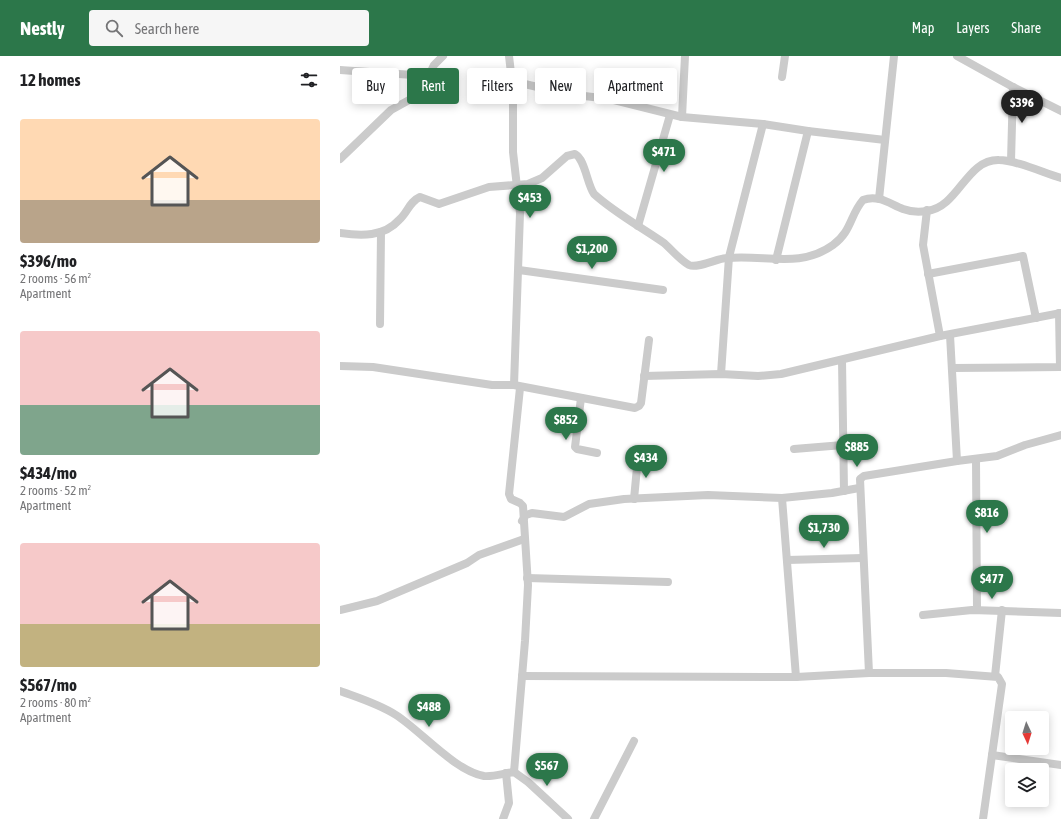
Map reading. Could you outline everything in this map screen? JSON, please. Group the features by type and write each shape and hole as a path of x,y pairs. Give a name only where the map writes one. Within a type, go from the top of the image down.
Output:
{"street":[{"path":"434,68 443,56"},
{"path":"509,56 510,68"},
{"path":"682,117 685,56"},
{"path":"782,77 785,56"},
{"path":"879,199 894,56"},
{"path":"956,56 1061,111"},
{"path":"340,70 407,75"},
{"path":"527,85 567,94 610,99 682,117 763,124 885,140"},
{"path":"1011,161 1013,87"},
{"path":"340,159 392,110 407,101"},
{"path":"503,819 509,802 510,773 522,676 527,578 522,505 511,499 509,494 517,387 520,220 513,152 512,104"},
{"path":"638,226 670,115"},
{"path":"721,374 729,257 763,124"},
{"path":"776,260 808,131"},
{"path":"340,233 368,235 381,232 399,221 411,202 420,198 440,204 489,187 517,186 535,182 567,156 576,155 580,158 594,194 690,265 698,265 729,257 776,260 803,258 830,247 848,230 863,200 879,199 892,202 908,211 927,210 945,202 984,162 998,160 1011,161 1061,178"},
{"path":"927,210 923,240 940,336"},
{"path":"380,324 381,232"},
{"path":"928,274 1023,256 1036,318"},
{"path":"518,270 663,290"},
{"path":"644,376 721,374 771,375 842,360 940,336 1060,313 1060,367 952,368"},
{"path":"950,335 957,461"},
{"path":"340,366 373,367 492,385 517,387 636,408 641,403 649,340"},
{"path":"842,360 844,491"},
{"path":"581,398 575,447 577,449 597,453"},
{"path":"869,672 859,480 862,477 1002,455 1025,445 1061,435"},
{"path":"794,449 843,445"},
{"path":"634,499 638,457"},
{"path":"976,459 977,610"},
{"path":"522,521 526,515 532,513 564,517 589,504 634,499 708,495 782,498 859,488"},
{"path":"782,498 796,677"},
{"path":"340,610 377,601 467,563 479,555 524,539"},
{"path":"787,560 863,558"},
{"path":"527,578 668,582"},
{"path":"923,615 977,610 1061,613"},
{"path":"995,676 1002,610"},
{"path":"522,676 796,677 869,672 946,673 995,676 1000,678 1002,684 983,819"},
{"path":"340,691 370,702 396,716 437,749 470,771 485,776 510,773 528,782 568,819"},
{"path":"594,819 634,740"},
{"path":"992,755 1061,765"}]}
